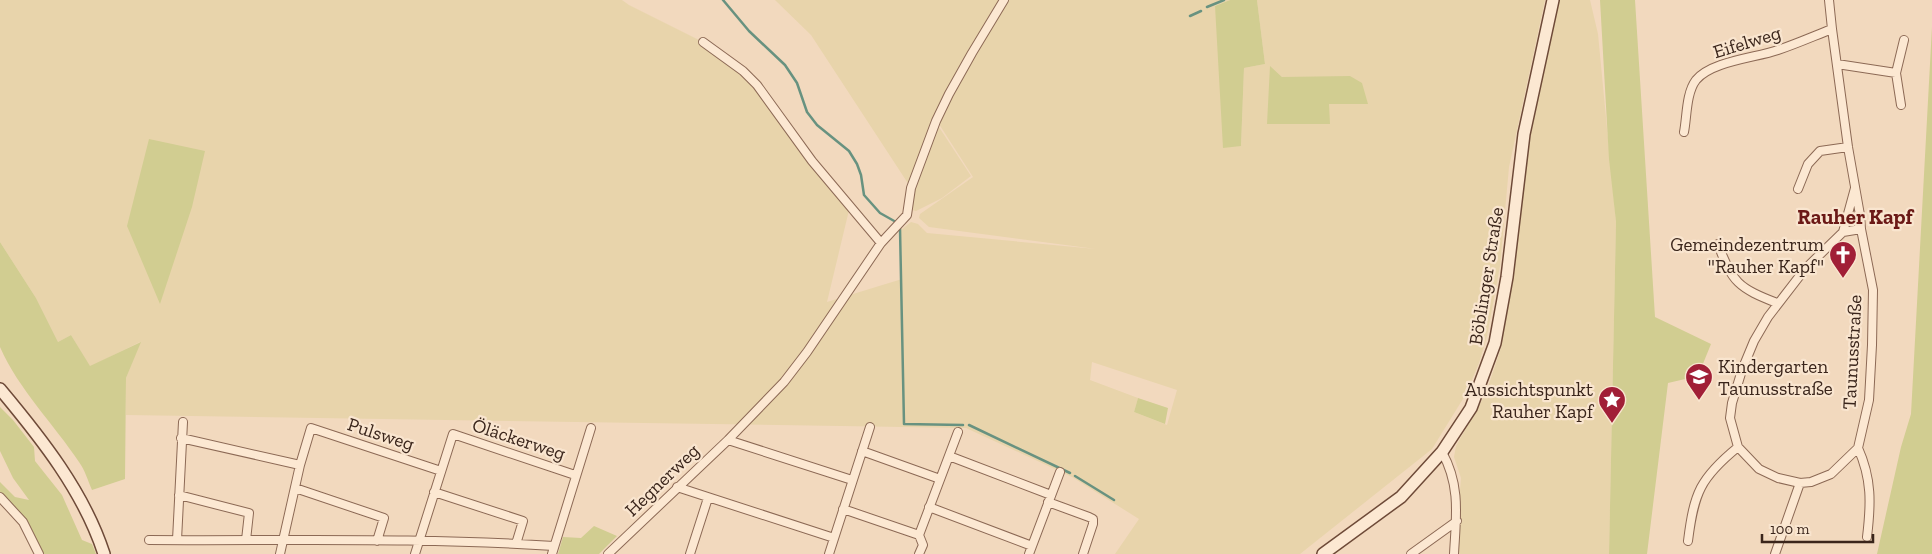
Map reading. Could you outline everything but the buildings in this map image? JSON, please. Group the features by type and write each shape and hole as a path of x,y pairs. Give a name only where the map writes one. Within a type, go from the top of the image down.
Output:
{"main road":[{"name":"Böblinger Straße","path":"1323,554 1401,497 1442,452 1471,408 1495,344 1507,277 1524,134 1553,0"},
{"path":"0,389 46,446 65,475 87,516 104,554"}],"street":[{"name":"Hegnerweg","path":"613,552 677,487 728,440 784,382 881,243 906,215 911,188 936,121 972,53 1004,0"},
{"name":"Taunusstraße","path":"1829,0 1848,147 1873,290 1873,332 1869,400 1858,448 1832,474 1811,482 1800,483 1778,478 1759,468 1738,447 1730,418 1732,402 1754,341 1777,303 1806,269 1842,232 1855,188"},
{"name":"Eifelweg","path":"1684,132 1691,89 1696,80 1706,72 1716,67 1777,50 1832,29"},
{"path":"1901,105 1896,73 1904,40"},
{"path":"703,42 743,71 758,85 812,161 881,243"},
{"path":"1837,64 1896,73"},
{"path":"1798,189 1808,164 1820,151 1848,147"},
{"path":"1842,232 1862,229"},
{"path":"1718,244 1730,275 1749,292 1777,303"},
{"path":"177,540 183,422"},
{"path":"829,554 870,427"},
{"name":"Pulsweg","path":"300,465 311,428 441,471"},
{"name":"Öläckerweg","path":"553,550 591,428"},
{"path":"919,554 922,545 919,535 958,432"},
{"name":"Öläckerweg","path":"441,471 453,434 575,475"},
{"path":"182,438 300,465 280,554"},
{"path":"728,440 852,480"},
{"path":"1688,541 1692,509 1703,483 1717,464 1738,447"},
{"path":"1858,448 1865,463 1870,489 1867,537"},
{"path":"862,451 940,479"},
{"path":"1442,452 1449,464 1456,490 1457,521 1454,554"},
{"path":"949,456 1050,498 1093,519 1083,554"},
{"path":"415,554 441,471"},
{"path":"930,507 1030,550 1060,472"},
{"path":"1775,554 1800,483"},
{"path":"677,487 834,538"},
{"path":"295,488 384,518 377,541"},
{"path":"434,492 523,521 516,544"},
{"path":"179,495 249,513 246,540"},
{"path":"0,497 23,522 39,554"},
{"path":"690,554 708,498"},
{"path":"843,509 919,535"},
{"path":"1411,554 1457,521"},
{"path":"149,540 516,544 553,550"}],"shaded area":[{"path":"0,0 622,0 703,42 757,85 850,206 827,302 902,279 901,230 911,222 918,224 927,233 1096,249 929,227 919,218 920,214 973,177 937,121 1004,0 1230,0 1215,6 1241,146 1244,68 1265,64 1257,0 1545,0 1509,167 1500,266 1487,336 1479,363 1466,394 1432,449 1300,554 1115,554 1139,519 1072,477 966,428 126,415 126,378 140,342 90,367 71,335 58,342 36,298 0,242","holes":["1270,66 1282,77 1367,104 1329,104 1329,124","1092,362 1177,390 1167,425 1134,412 1138,398 1090,380"]},
{"path":"775,0 1002,0 935,121 971,176 942,198 916,211 912,210 913,191 811,35"},
{"path":"1230,0 1257,0 1265,64 1244,68 1241,146 1223,148 1215,6"},
{"path":"1559,0 1590,0 1598,34 1616,222 1609,554 1455,554 1461,478 1454,457 1456,446 1486,393 1501,348 1530,138"},
{"path":"1600,0 1635,0 1655,317 1711,344 1698,376 1668,383 1647,554 1609,554 1616,222 1609,159"},
{"path":"1932,27 1932,554 1877,554 1901,447 1911,414"},
{"path":"1270,66 1282,77 1350,76 1362,83 1368,104 1329,104 1330,124 1267,124"},
{"path":"149,139 205,151 192,207 160,304 127,226"},
{"path":"0,242 36,298 58,342 71,335 90,366 141,342 126,378 125,479 92,490 81,465 26,392 8,363 0,347"},
{"path":"1138,398 1168,408 1165,424 1134,412"},
{"path":"0,407 34,447 35,461 62,495 82,540 92,544 96,554 41,554 24,521 0,493 0,482 15,497 29,500 13,478 0,451"},
{"path":"594,526 617,536 599,554 558,554 563,537 581,538"}],"waterway":[{"path":"723,0 749,31 785,65 797,83 807,112 817,125 849,151 857,164 864,195 880,213 896,222"},
{"path":"1207,7 1224,0"},
{"path":"1190,16 1201,11"},
{"path":"900,228 904,424 963,425"},
{"path":"969,425 1070,473"},
{"path":"1075,476 1114,500"}],"place":[{"name":"Gemeindezentrum \"Rauher Kapf\"","path":"1843,279"},
{"name":"Kindergarten Taunusstraße","path":"1699,401"},
{"name":"Aussichtspunkt Rauher Kapf","path":"1612,424"}],"district":[{"name":"Rauher Kapf","path":"1855,216"}]}
